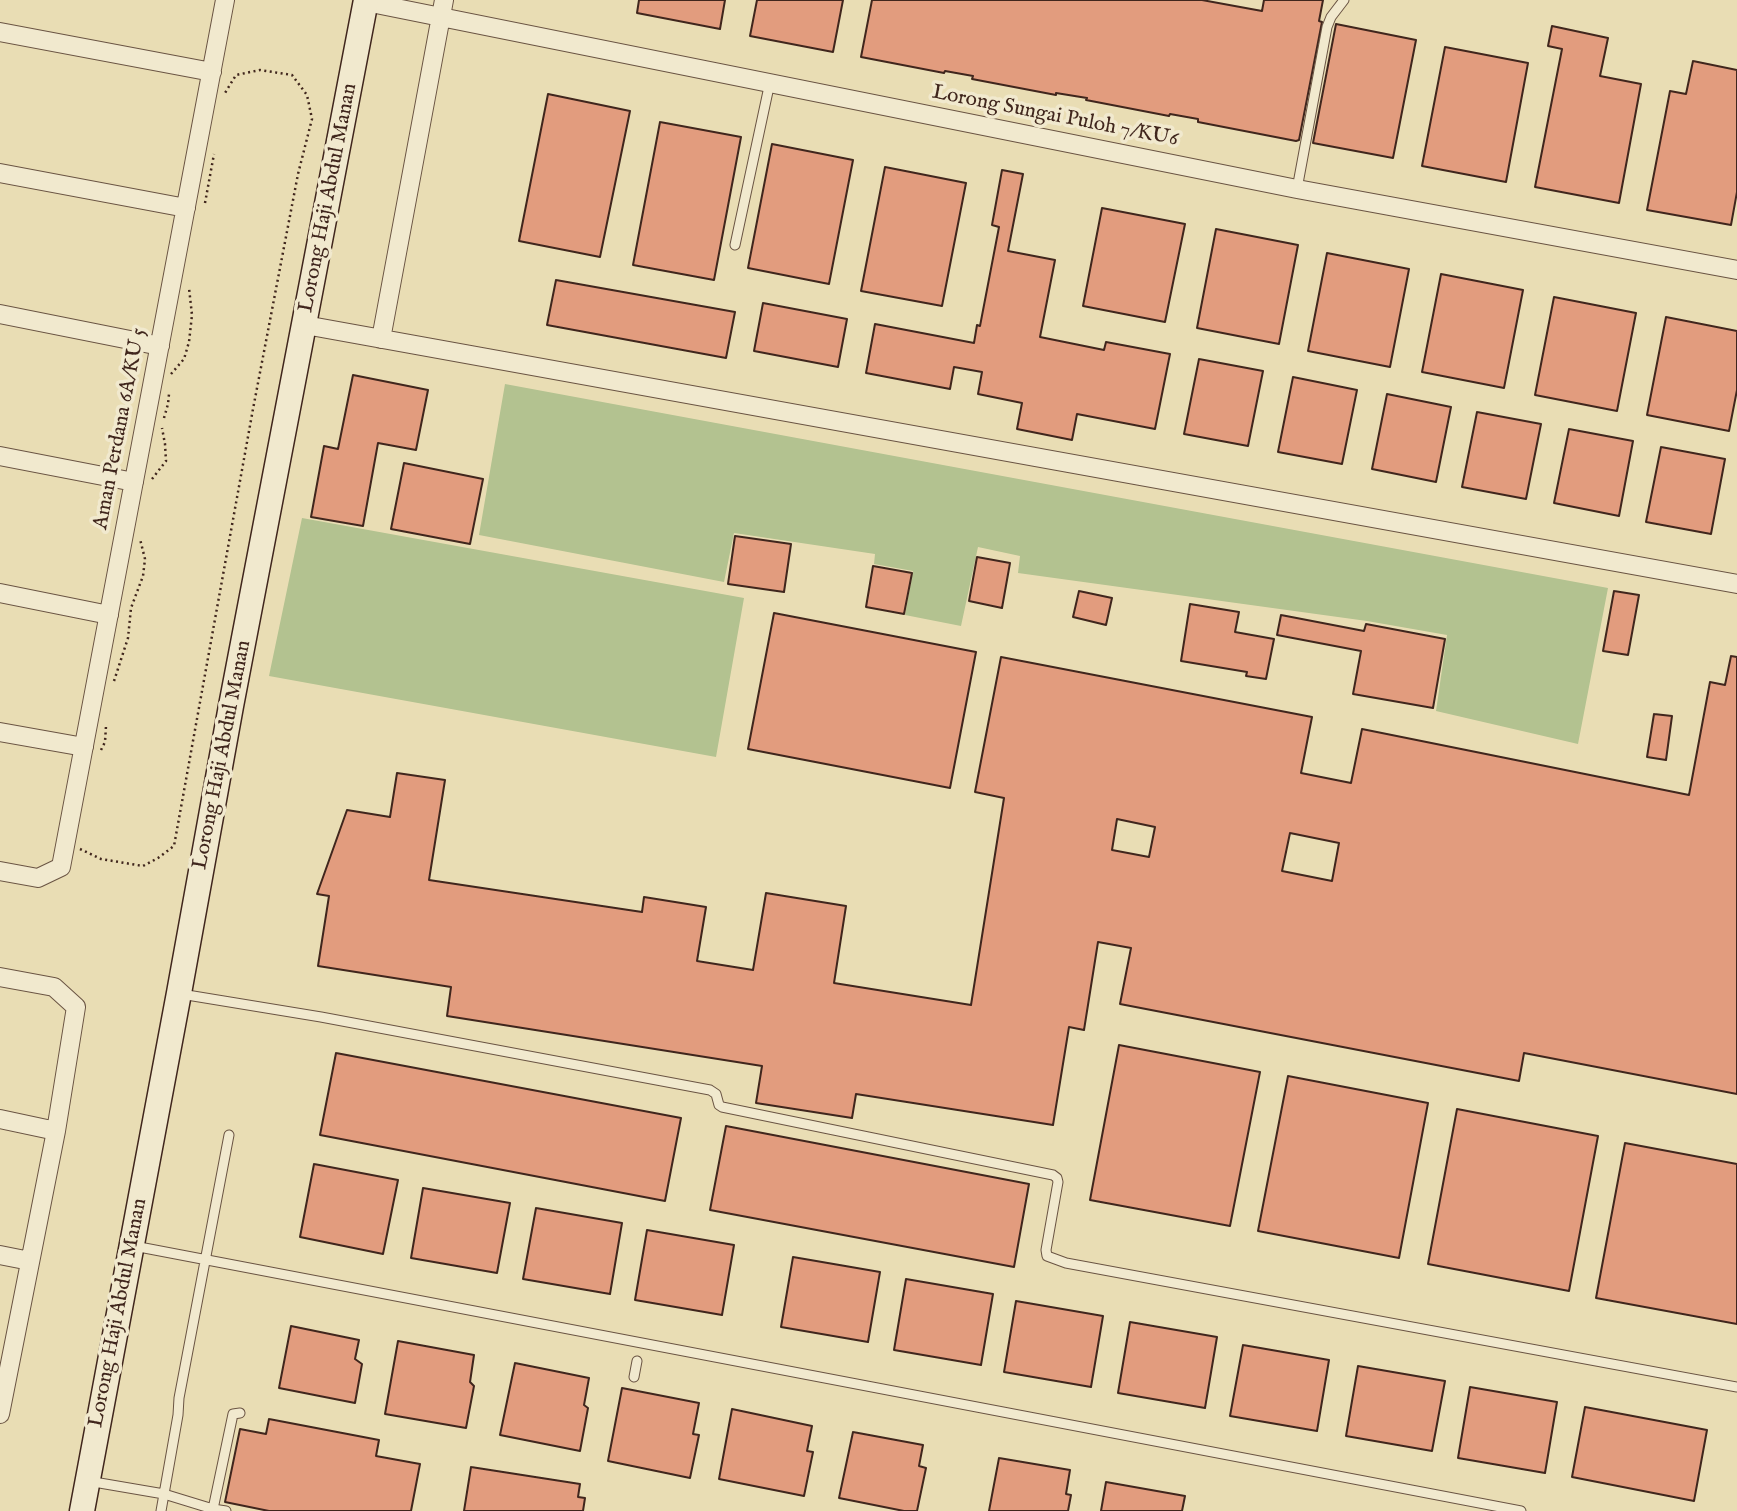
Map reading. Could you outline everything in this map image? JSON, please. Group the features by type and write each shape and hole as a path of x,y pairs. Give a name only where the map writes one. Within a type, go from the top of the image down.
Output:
{"street":[{"name":"Aman Perdana 6A/KU 5","path":"0,871 38,878 61,867 92,750 109,615 142,482 160,346 194,209 212,72 225,0"},
{"name":"Lorong Sungai Puloh 7/KU6","path":"366,1 442,9 770,82 1297,189 1737,270"},
{"name":"Lorong Haji Abdul Manan","path":"82,1511 231,706 366,1"},
{"path":"381,339 442,9"},
{"path":"0,32 212,72"},
{"path":"0,173 194,209"},
{"path":"0,314 160,346"},
{"path":"305,325 1737,584"},
{"path":"0,456 142,482"},
{"path":"0,593 109,615"},
{"path":"0,732 92,750"},
{"path":"0,977 54,987 76,1007 56,1130 2,1392 0,1414"},
{"path":"0,1119 56,1130"},
{"path":"0,1255 30,1261"}],"lane":[{"path":"1297,189 1327,27 1344,0"},
{"path":"735,245 770,82"},
{"path":"179,993 710,1090 716,1094 722,1107 1053,1175 1058,1182 1046,1250 1048,1256 1066,1263 1737,1387"},
{"path":"161,1511 179,1398 229,1135"},
{"path":"132,1245 1521,1511"},
{"path":"634,1377 637,1361"},
{"path":"212,1509 233,1414 240,1413"},
{"path":"87,1481 164,1494 226,1511"}],"path":[{"path":"67,838 79,848 101,859 143,866 174,846 243,463 312,119 307,95 292,75 260,70 236,75 225,92 223,101"},
{"path":"194,209 212,170 215,146"},
{"path":"169,376 184,359 189,342 192,315 189,289"},
{"path":"142,482 166,461 162,429 169,390"},
{"path":"114,684 128,638 131,608 143,576 145,559 139,534"},
{"path":"92,750 105,742 107,718"}],"green space":[{"path":"505,384 1608,588 1578,744 1436,711 1447,635 1367,621 1018,573 1020,556 978,547 961,626 905,615 913,571 874,564 875,554 734,533 724,582 479,535"},
{"path":"302,518 744,598 716,757 269,676"}],"building":[{"path":"639,0 725,0 720,29 637,13"},
{"path":"757,0 843,0 833,52 750,36"},
{"path":"872,0 1202,0 1262,11 1264,0 1323,0 1319,21 1322,22 1299,140 1296,141 1198,122 1198,119 1169,116 1086,100 1087,98 972,79 973,76 861,57"},
{"path":"1336,24 1416,40 1393,158 1313,143"},
{"path":"1552,26 1608,38 1600,76 1641,84 1619,203 1535,187 1562,49 1548,46"},
{"path":"1445,47 1528,63 1506,182 1422,166"},
{"path":"1693,61 1737,70 1737,192 1731,225 1647,210 1670,91 1686,94"},
{"path":"548,94 630,111 600,257 519,241"},
{"path":"660,122 741,137 714,280 633,265"},
{"path":"772,144 853,160 829,284 748,268"},
{"path":"885,167 966,183 942,306 861,291"},
{"path":"1002,170 1023,174 1008,251 1055,260 1040,337 1104,350 1106,342 1170,354 1155,429 1077,414 1072,440 1017,429 1022,403 978,394 982,372 954,367 950,389 866,373 875,324 974,343 977,325 980,326 999,227 992,225"},
{"path":"1102,208 1185,224 1165,322 1083,306"},
{"path":"1216,229 1298,245 1279,344 1197,328"},
{"path":"1327,253 1409,269 1390,367 1308,351"},
{"path":"1441,274 1523,290 1504,388 1422,372"},
{"path":"556,280 735,312 726,358 547,325"},
{"path":"1554,297 1636,313 1617,411 1535,395"},
{"path":"763,303 847,319 838,367 754,351"},
{"path":"1666,317 1737,331 1737,390 1729,431 1647,415"},
{"path":"1199,359 1263,371 1248,446 1184,434"},
{"path":"353,375 428,390 416,450 378,443 363,526 311,517 324,446 338,449"},
{"path":"1293,377 1357,390 1342,464 1278,452"},
{"path":"1387,394 1451,407 1436,482 1372,469"},
{"path":"1477,412 1541,424 1526,499 1462,487"},
{"path":"1569,429 1633,441 1619,516 1554,503"},
{"path":"1661,447 1725,459 1711,534 1646,522"},
{"path":"404,463 483,479 470,544 391,529"},
{"path":"735,536 791,544 784,592 728,584"},
{"path":"977,557 1010,563 1002,608 969,601"},
{"path":"873,566 912,573 904,614 866,607"},
{"path":"1079,591 1112,598 1106,625 1073,617"},
{"path":"1614,591 1639,595 1628,655 1603,651"},
{"path":"1190,604 1239,612 1235,632 1274,639 1266,679 1246,676 1247,672 1181,661"},
{"path":"774,613 976,652 950,788 748,749"},
{"path":"1281,615 1364,631 1366,624 1445,639 1433,708 1353,694 1361,651 1277,635"},
{"path":"1731,656 1737,657 1737,1094 1524,1053 1519,1081 1120,1004 1131,948 1098,942 1084,1030 1069,1027 1053,1125 856,1094 852,1118 756,1103 762,1066 447,1016 451,987 318,966 329,896 317,894 347,810 390,817 397,773 445,780 429,880 642,912 644,897 706,907 697,961 753,970 766,893 846,906 834,983 971,1005 1004,798 975,792 1001,657 1312,717 1301,773 1351,783 1362,729 1689,795 1710,682 1725,685","holes":["1117,819 1155,827 1149,857 1112,850","1290,833 1339,843 1332,881 1282,871"]},
{"path":"1654,714 1672,716 1666,760 1647,757"},
{"path":"1119,1045 1260,1072 1230,1226 1090,1200"},
{"path":"336,1053 681,1118 665,1201 320,1135"},
{"path":"1288,1076 1428,1103 1399,1258 1258,1231"},
{"path":"1457,1109 1598,1136 1569,1291 1428,1264"},
{"path":"726,1126 1029,1184 1014,1267 710,1210"},
{"path":"1625,1143 1737,1164 1737,1324 1596,1298"},
{"path":"314,1164 398,1180 383,1254 300,1237"},
{"path":"423,1188 510,1203 497,1273 411,1258"},
{"path":"536,1208 622,1223 610,1294 523,1279"},
{"path":"647,1230 734,1245 722,1315 635,1300"},
{"path":"793,1257 880,1272 868,1342 781,1327"},
{"path":"906,1279 993,1294 981,1365 894,1350"},
{"path":"1016,1301 1103,1316 1091,1387 1004,1372"},
{"path":"1130,1322 1217,1337 1205,1408 1118,1393"},
{"path":"291,1326 359,1340 355,1359 362,1364 355,1403 279,1388"},
{"path":"398,1341 474,1355 470,1382 474,1386 466,1428 385,1414"},
{"path":"1243,1345 1329,1360 1317,1431 1230,1416"},
{"path":"515,1363 589,1378 584,1405 588,1408 580,1451 500,1435"},
{"path":"1358,1366 1445,1381 1432,1451 1346,1436"},
{"path":"1470,1387 1557,1402 1545,1473 1458,1458"},
{"path":"622,1388 699,1403 693,1434 699,1435 690,1478 608,1461"},
{"path":"1585,1407 1707,1430 1694,1501 1572,1477"},
{"path":"732,1409 812,1426 807,1451 813,1452 804,1496 719,1479"},
{"path":"269,1419 379,1440 376,1456 420,1464 411,1511 269,1511 225,1502 240,1429 266,1434"},
{"path":"853,1432 923,1445 919,1466 926,1468 917,1511 904,1511 839,1498"},
{"path":"999,1458 1070,1470 1066,1494 1071,1495 1068,1511 989,1511"},
{"path":"471,1467 580,1484 578,1497 585,1498 583,1511 464,1511"},
{"path":"1106,1482 1185,1496 1182,1511 1101,1511"}]}
